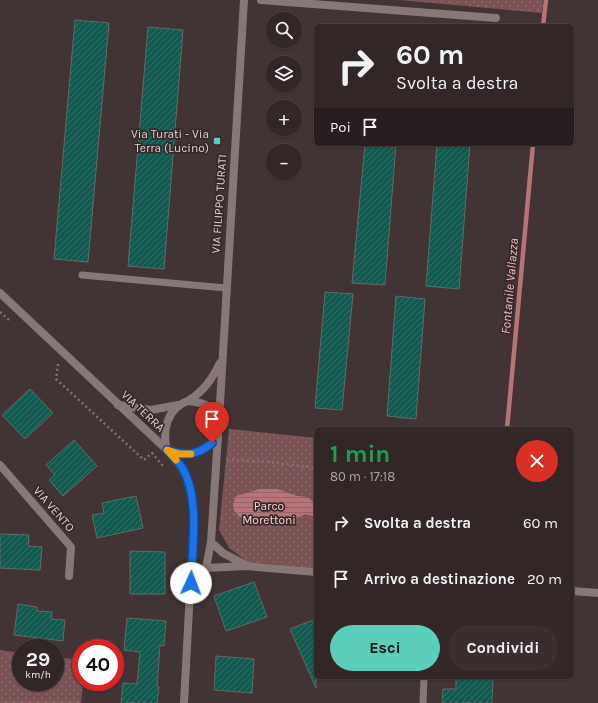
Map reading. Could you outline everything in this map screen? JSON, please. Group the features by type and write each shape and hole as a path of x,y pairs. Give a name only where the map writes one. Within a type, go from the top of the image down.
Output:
{"street":[{"name":"VIA FILIPPO TURATI","path":"219,420 221,361 244,0"},
{"path":"261,0 496,18"},
{"name":"VIA TERRA","path":"0,293 167,450 183,470 189,485 194,515 184,703"},
{"name":"VIA FILIPPO TURATI","path":"188,402 208,385 221,361"},
{"path":"118,404 151,410 188,402 196,402 210,407 219,420 211,542 206,568 191,583"},
{"path":"178,405 166,423 164,433 167,450 179,454 197,452 205,449 218,436"},
{"name":"VIA VENTO","path":"0,465 71,547 69,576"},
{"path":"211,542 223,552 246,566"},
{"path":"206,568 246,566 314,572"},
{"path":"574,591 598,593"}],"lane":[{"path":"82,275 226,288"},
{"path":"423,703 424,679"}],"path":[{"path":"0,312 12,322"},
{"path":"52,359 58,364 56,379 144,460 152,453 169,472"},
{"path":"217,460 261,461 314,468"}],"green space":[{"path":"399,0 543,0 542,13"},
{"name":"Parco Morettoni","path":"229,429 314,438 314,568 248,562 229,548 219,530"},
{"path":"0,650 12,652 12,691 64,691 64,658 72,659 72,691 82,691 81,703 0,703"}],"shaded area":[{"path":"260,489 277,489 297,496 308,497 314,503 314,516 305,514 296,519 276,516 261,517 252,522 242,519 234,511 233,504 236,496"}],"building":[{"path":"75,20 109,23 88,262 54,259"},
{"path":"148,27 183,30 164,269 128,266"},
{"path":"365,146 396,146 385,285 352,283"},
{"path":"437,146 470,146 459,289 426,286"},
{"path":"325,292 353,294 342,410 315,408"},
{"path":"396,296 425,299 416,419 387,416"},
{"path":"30,389 53,413 25,439 2,415"},
{"path":"74,440 97,466 63,496 49,480 55,475 46,465"},
{"path":"136,496 143,528 97,538 92,515 104,513 102,503"},
{"path":"0,534 29,535 28,546 42,547 40,570 0,568"},
{"path":"130,551 165,552 165,594 130,594"},
{"path":"254,582 267,617 226,631 214,596"},
{"path":"18,604 37,607 37,611 52,612 51,619 65,620 63,639 47,639 14,635"},
{"path":"127,618 166,621 164,646 160,645 157,703 121,703 124,683 137,684 140,652 124,650"},
{"path":"314,620 314,679 316,679 316,688 290,629"},
{"path":"216,656 254,659 252,693 214,690"},
{"path":"456,679 493,679 492,703 442,703 443,689 456,689"}],"waterway":[{"name":"Fontanile Vallazza","path":"543,24 546,0"},
{"name":"Fontanile Vallazza","path":"507,427 533,146"}],"slow traffic":[{"path":"176,460 167,450 179,454 191,454"}],"place":[{"name":"Via Turati - Via Terra (Lucino)","path":"217,141"}],"route":[{"path":"191,583 194,515 189,485 183,470 167,450 179,454 188,454 205,449 212,443"}]}
